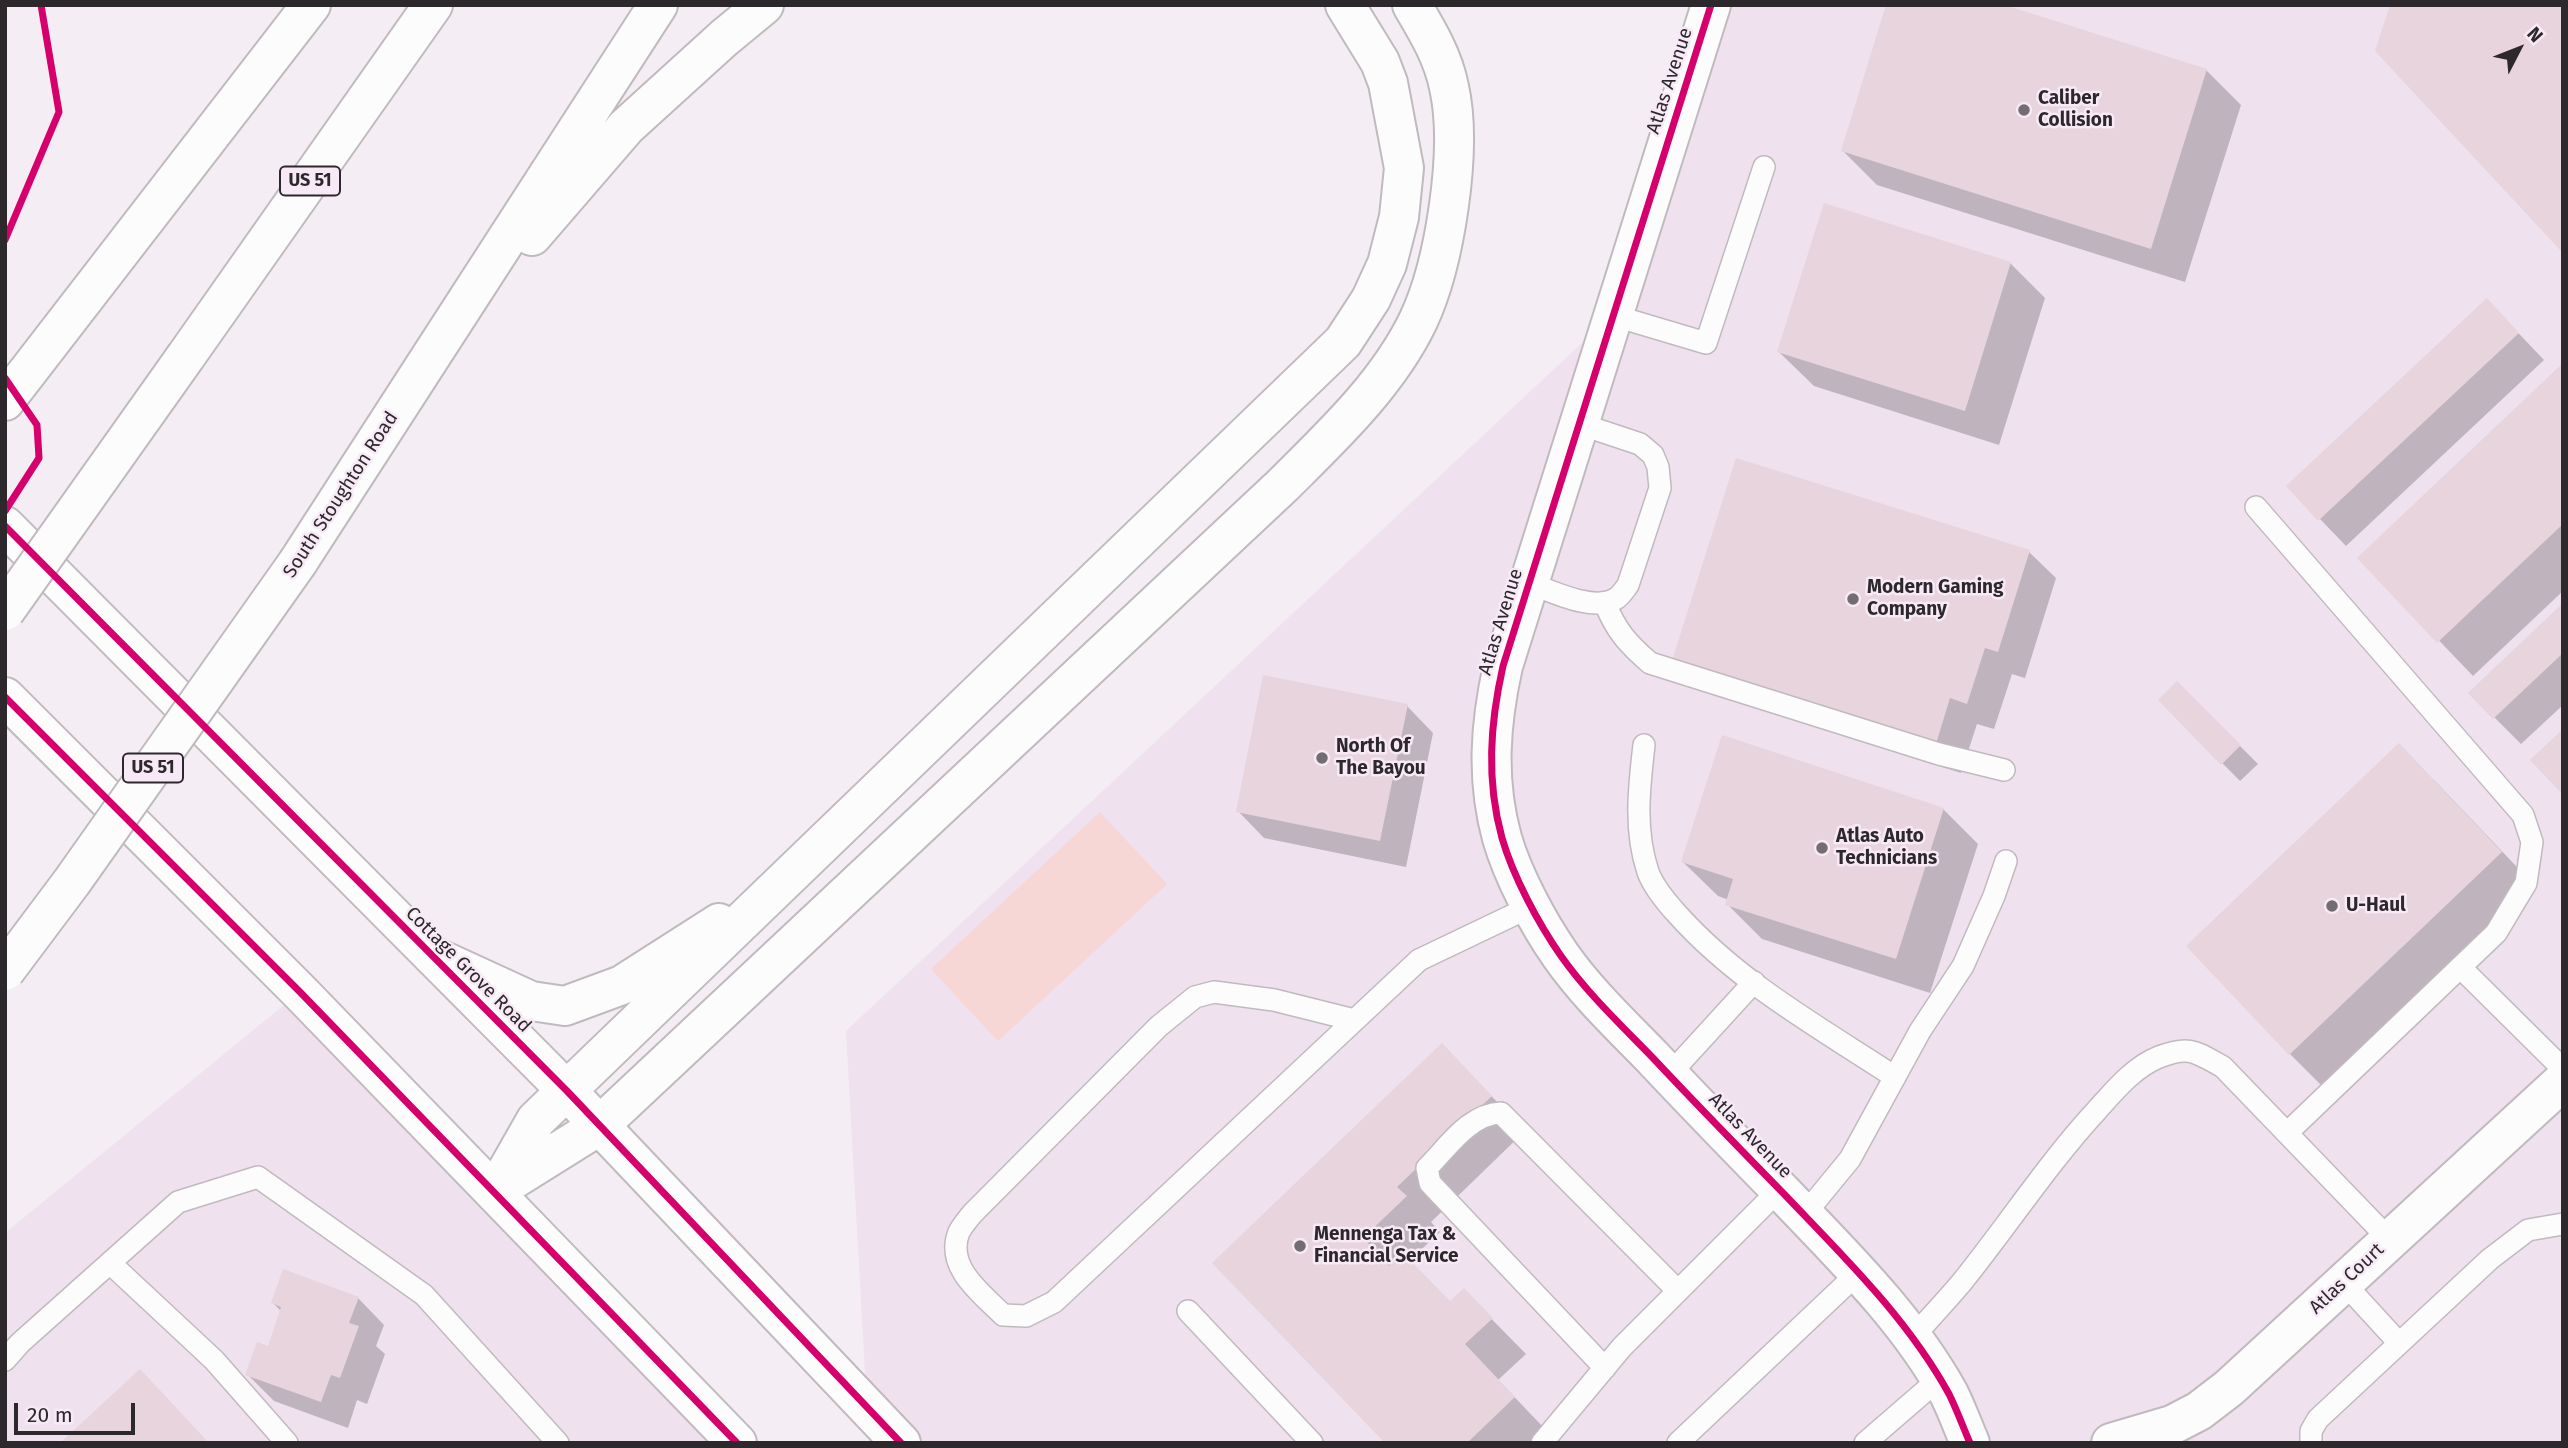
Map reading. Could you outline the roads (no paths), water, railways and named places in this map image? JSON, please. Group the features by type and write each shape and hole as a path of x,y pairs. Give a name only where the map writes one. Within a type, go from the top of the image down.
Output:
{"main road":[{"path":"5,401 312,5"},
{"name":"US 51","path":"5,611 433,5"},
{"name":"South Stoughton Road","path":"5,971 86,862 298,562 658,5"},
{"path":"435,349 626,128 764,5"},
{"path":"495,1191 536,1120 1343,342 1371,299 1390,252 1399,217 1404,169 1388,83 1380,62 1346,5"},
{"path":"495,1191 599,1126 1283,485 1347,421 1391,364 1417,322 1436,275 1449,208 1454,132 1450,88 1436,45 1412,5"},
{"name":"Atlas Avenue","path":"1711,5 1503,666 1495,699 1490,743 1492,788 1503,839 1532,906 1560,956 1602,1005 1859,1272 1912,1338 1939,1379 1970,1443"},
{"name":"Cottage Grove Road","path":"5,526 567,1091 901,1443"},
{"path":"5,697 300,992 737,1443"},
{"path":"433,956 531,1002 565,1006 622,985 794,874"},
{"name":"Atlas Court","path":"2110,1443 2177,1434 2563,1081"}],"lane":[{"path":"1612,314 1706,343 1765,167"},
{"path":"1529,583 1579,602 1605,603 1617,598 1628,586 1660,488 1658,467 1653,455 1640,444 1580,424"},
{"path":"2256,507 2524,815 2532,842 2526,883 2496,933 2287,1133"},
{"path":"1605,603 1614,625 1629,644 1650,663 1940,754 2004,770"},
{"path":"1644,745 1637,797 1640,839 1649,874 1663,898 1726,963 1895,1077"},
{"path":"1542,1443 1622,1347 1678,1291 1850,1158 1920,1031 1963,966 2006,862"},
{"path":"1354,1020 1274,1000 1214,992 1195,997 1159,1026 972,1214 959,1232 956,1253 961,1271 1003,1315 1026,1316 1054,1302 1419,960 1532,906"},
{"path":"2461,968 2563,1069"},
{"path":"1669,1075 1754,982"},
{"path":"1912,1338 1962,1282 2078,1131 2115,1090 2134,1072 2156,1058 2176,1052 2193,1050 2223,1066 2389,1239"},
{"path":"1605,1368 1430,1183 1427,1168 1470,1124 1486,1113 1501,1113 1678,1291"},
{"path":"5,1360 20,1343 178,1202 258,1177 424,1295 547,1439"},
{"path":"2311,1443 2311,1431 2318,1419 2490,1259 2528,1230 2563,1224"},
{"path":"110,1263 214,1360 287,1443"},
{"path":"1678,1443 1859,1272"},
{"path":"2343,1282 2399,1343"},
{"path":"1188,1311 1312,1443"},
{"path":"1865,1443 1939,1379"}],"place":[{"name":"Caliber Collision","path":"2024,110"},
{"name":"Modern Gaming Company","path":"1853,599"},
{"name":"North Of The Bayou","path":"1322,758"},
{"name":"Atlas Auto Technicians","path":"1822,848"},
{"name":"U-Haul","path":"2332,906"},
{"name":"Mennenga Tax & Financial Service","path":"1300,1246"}]}
